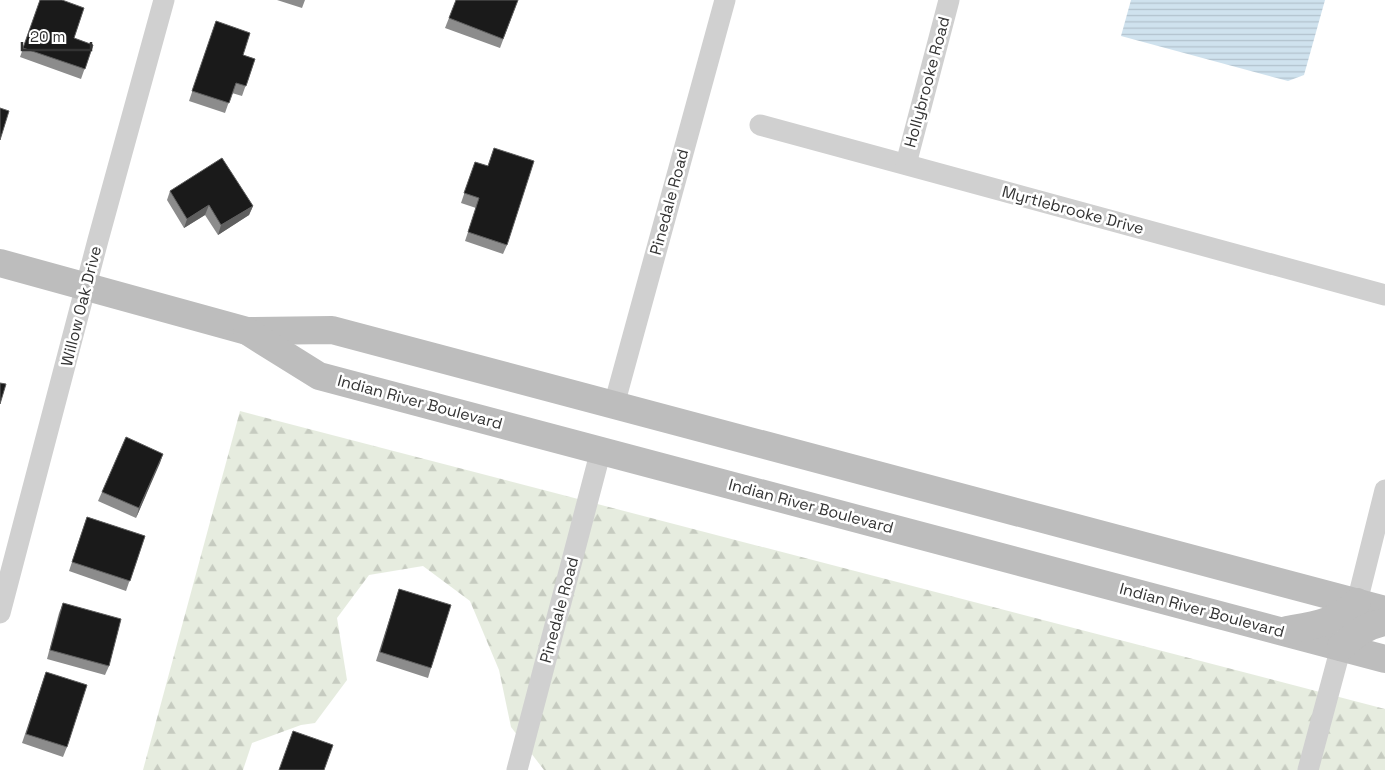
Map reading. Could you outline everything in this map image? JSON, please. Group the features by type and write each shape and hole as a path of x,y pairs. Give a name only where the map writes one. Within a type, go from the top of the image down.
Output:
{"main road":[{"name":"Indian River Boulevard","path":"0,263 247,331 332,330 1385,610"},
{"name":"Indian River Boulevard","path":"247,331 319,376 1385,658"},
{"path":"1281,631 1320,624 1336,618 1357,602"},
{"path":"1341,647 1361,630 1385,622"}],"street":[{"name":"Willow Oak Drive","path":"0,612 164,0"},
{"name":"Pinedale Road","path":"614,405 725,0"},
{"name":"Hollybrooke Road","path":"906,164 949,0"},
{"name":"Myrtlebrooke Drive","path":"760,125 1385,295"},
{"name":"Pinedale Road","path":"517,770 601,450"},
{"path":"1357,602 1385,490"},
{"path":"1308,770 1341,647"}],"green space":[{"path":"240,411 1385,709 1385,770 544,770 511,727 499,670 470,601 423,566 369,575 337,618 347,680 315,723 301,725 252,743 243,770 143,770"}],"water":[{"path":"1131,0 1325,0 1304,75 1288,81 1121,36"}],"building":[{"path":"40,0 62,0 84,8 74,38 93,45 85,69 23,48"},
{"path":"456,0 518,0 503,39 449,18"},
{"path":"216,21 250,33 243,55 255,59 246,86 236,83 229,103 192,91"},
{"path":"0,108 9,111 0,140"},
{"path":"494,148 534,161 507,245 468,232 479,198 464,193 475,162 488,166"},
{"path":"222,158 253,206 221,225 209,205 187,219 170,191"},
{"path":"0,383 6,384 0,404"},
{"path":"126,437 163,454 139,508 102,492"},
{"path":"87,517 145,536 130,581 72,562"},
{"path":"399,589 451,605 431,668 380,652"},
{"path":"63,603 121,619 109,666 50,650"},
{"path":"46,672 87,685 67,747 26,734"},
{"path":"293,731 333,745 324,770 279,770"}]}
